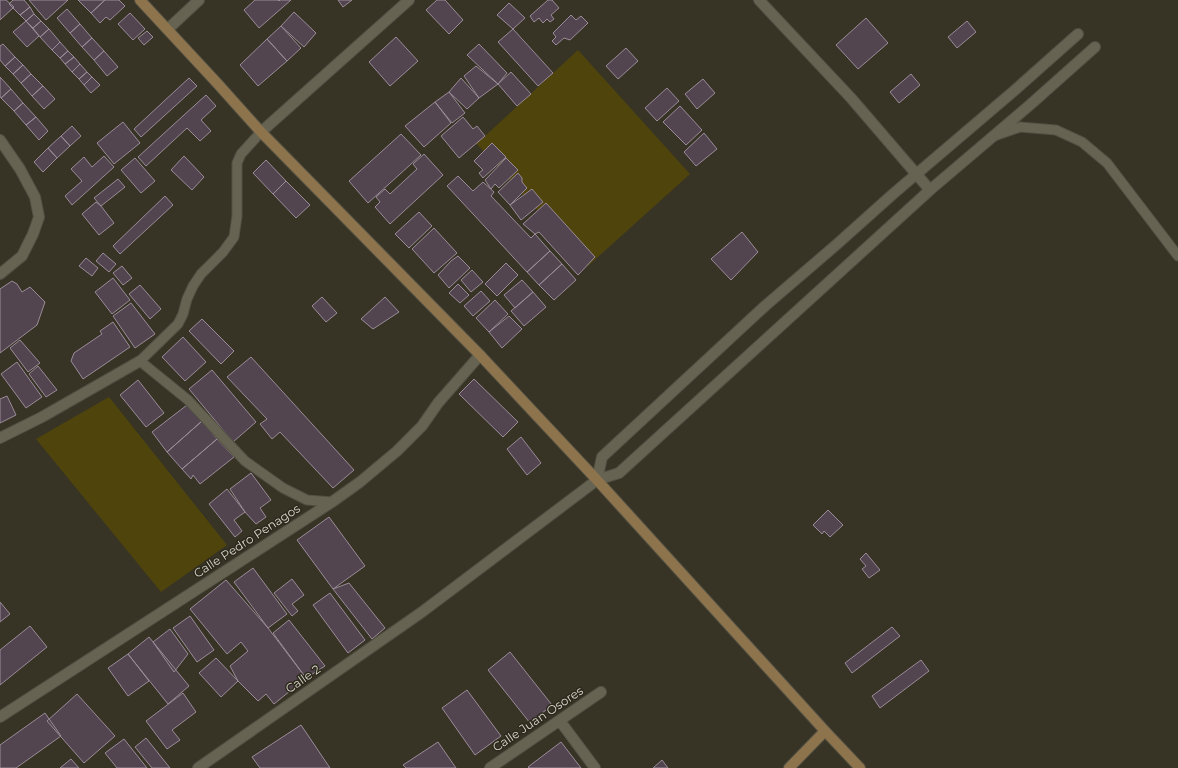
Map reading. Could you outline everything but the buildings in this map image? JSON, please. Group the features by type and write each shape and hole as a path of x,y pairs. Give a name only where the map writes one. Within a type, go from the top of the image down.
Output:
{"street":[{"path":"140,0 218,83 261,132 480,355 597,480 860,768"},
{"path":"168,29 199,0"},
{"path":"261,132 409,0"},
{"path":"759,0 851,98 930,190"},
{"path":"597,480 602,457 766,306 1078,34"},
{"name":"Calle 2","path":"198,768 422,612 597,480 619,473 930,190 1095,47"},
{"path":"0,140 20,169 35,197 39,217 33,234 22,256 0,274"},
{"name":"Calle Pedro Penagos","path":"0,717 332,502 360,482 397,451 422,426 438,403 480,355"},
{"path":"0,438 140,361"},
{"name":"Calle Juan Osores","path":"490,768 601,692"},
{"path":"560,721 595,768"},
{"path":"789,768 825,731"}],"lane":[{"path":"992,137 1020,127 1056,130 1082,142 1107,163 1178,256"},
{"path":"261,132 241,154 237,163 237,216 234,237 223,252 201,274 193,286 178,324 140,361 188,400 245,461 283,488 307,500 332,502"}],"shaded area":[{"path":"578,50 690,174 588,266 476,143"},
{"path":"109,397 227,545 161,592 36,439"}]}
